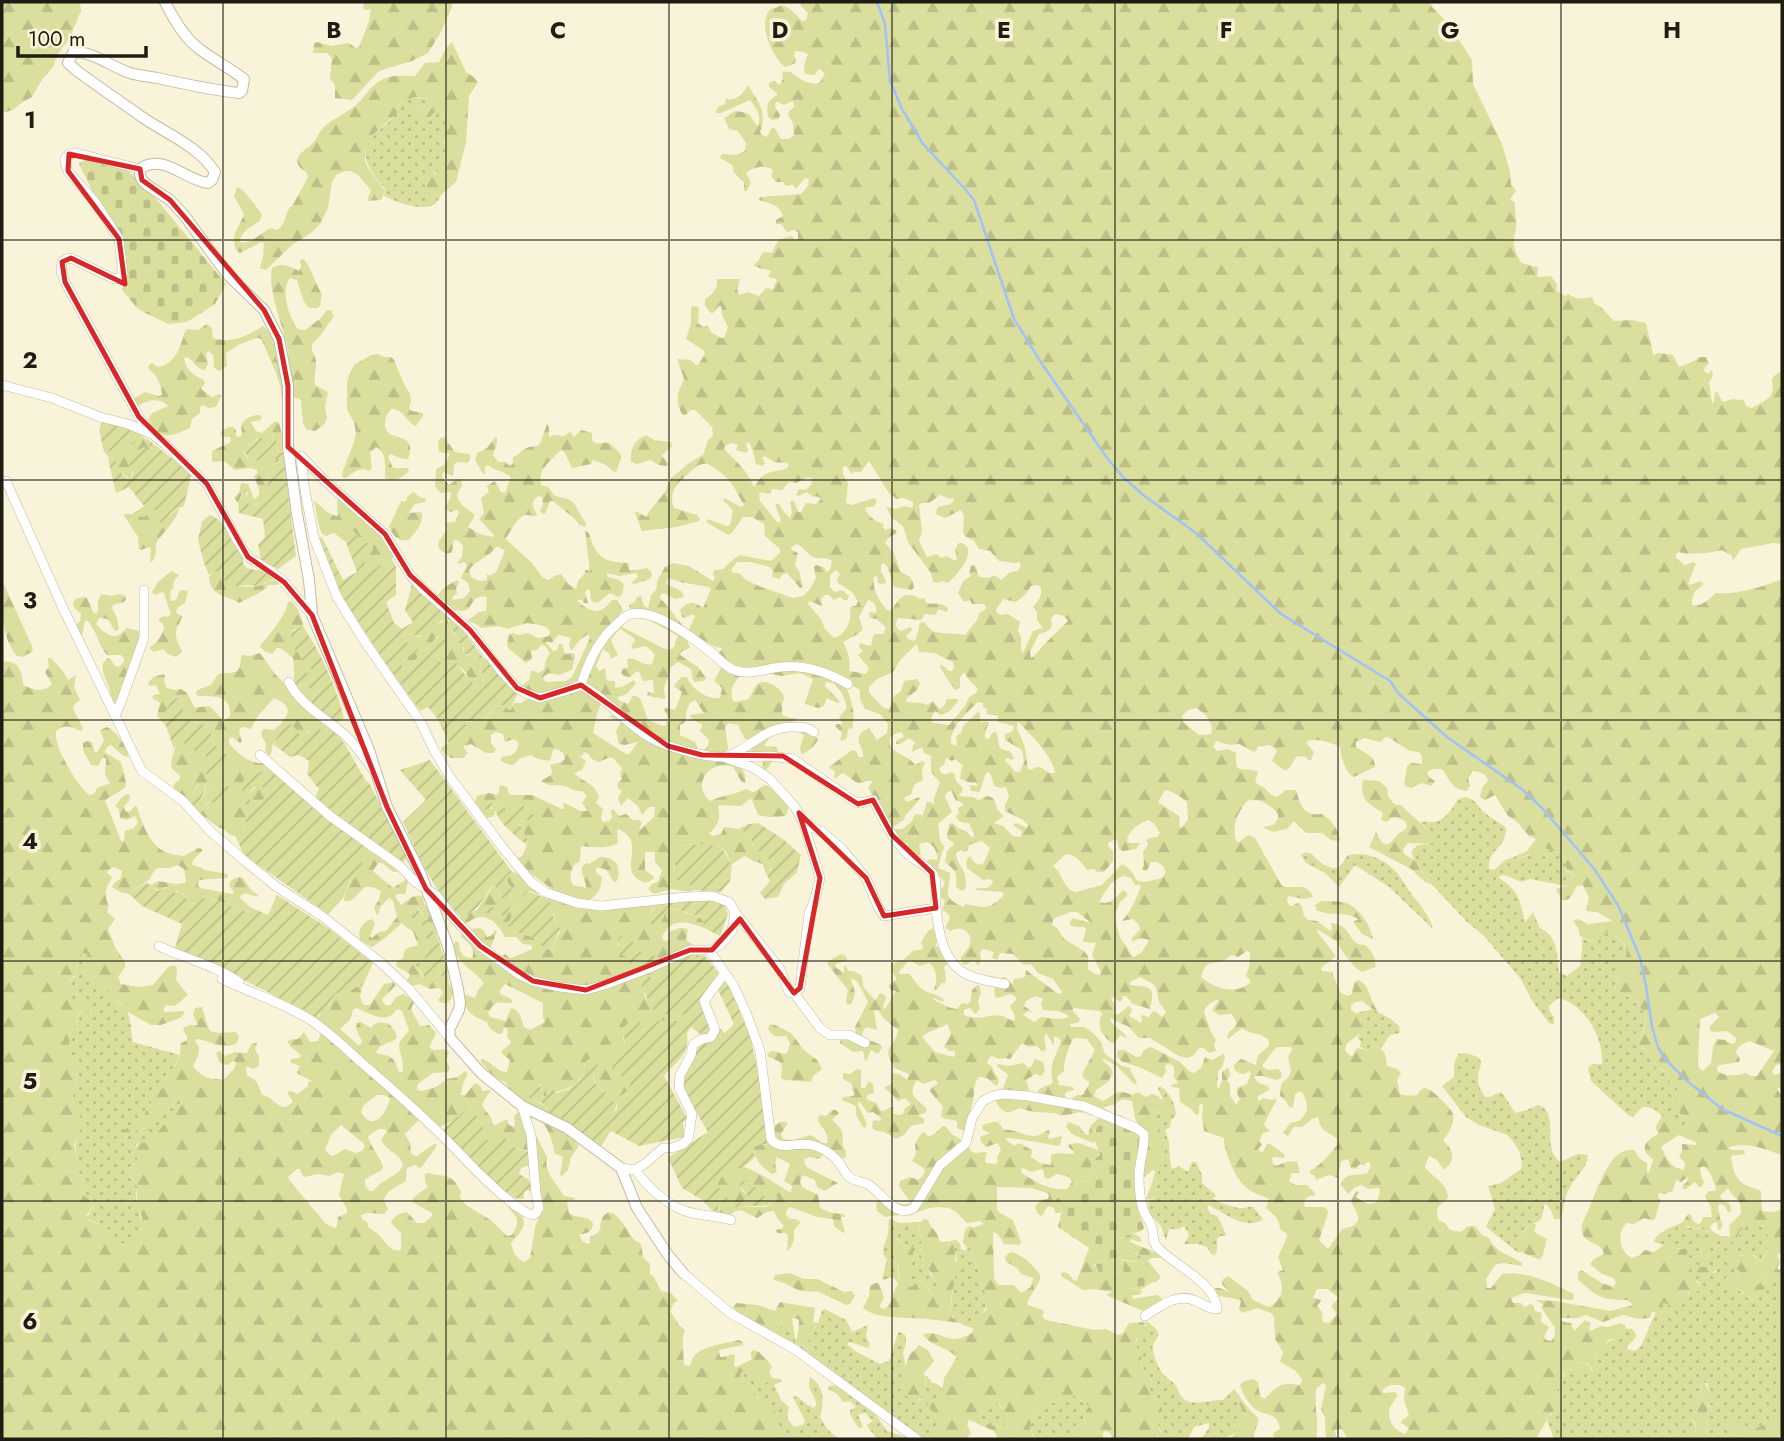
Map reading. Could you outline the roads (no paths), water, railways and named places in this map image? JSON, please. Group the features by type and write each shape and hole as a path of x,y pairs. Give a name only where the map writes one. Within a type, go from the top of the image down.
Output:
{"street":[{"path":"140,169 147,164 158,164 173,168 202,183 212,180 215,172 197,152 77,71 68,63 74,51 90,53 133,74 239,93 244,86 244,79 188,38 165,2"},
{"path":"140,169 76,152 65,159 68,171 95,202 119,239 123,274 114,279 71,258 62,262 61,271 124,392 152,433 207,484 248,557 284,582 312,615 369,750 387,807 420,872 448,946 458,989 459,1010 449,1030 450,1038"},
{"path":"140,169 142,180 170,200 227,274 264,310 279,339 288,386 288,447 296,514 309,580 312,615"},
{"path":"2,385 52,398 152,433"},
{"path":"288,447 385,534 410,575 470,630 517,688 533,697 540,698 581,685 593,654 613,627 629,615 641,613 653,616 683,633 734,670 764,671 798,666 848,684"},
{"path":"301,457 314,538 337,597 420,721 450,777 531,882 545,891 578,903 601,906 712,895 729,902 780,969 789,992 794,993 820,1028 830,1035 849,1034 865,1043"},
{"path":"6,481 62,606 142,771 183,801 210,831 277,887 322,916 380,962 409,989 481,1073 522,1106 567,1128 621,1168 635,1170 663,1149 682,1144 688,1139 692,1114 679,1088 680,1075 691,1055 693,1045 711,1037 715,1030 704,999 725,973"},
{"path":"115,716 144,638 144,590"},
{"path":"289,682 293,691 304,702 348,738 374,771"},
{"path":"581,685 631,724 667,746 702,755 793,759 855,802 873,800 892,835 907,853 932,873 943,946 952,963 968,975 1005,984"},
{"path":"723,757 773,730 788,727 808,728 814,732"},
{"path":"260,755 330,816 400,866 415,882 436,895 480,946 520,975 533,981 586,990 652,967 690,950 712,950 732,931 735,912"},
{"path":"723,757 752,767 770,779 795,807 804,824 820,878 809,913 800,988 794,993"},
{"path":"804,824 821,831 842,849 866,878 884,916 936,908"},
{"path":"159,946 209,965 313,1021 384,1082 514,1204 533,1215 539,1208 531,1135 522,1106"},
{"path":"709,950 743,1003 760,1052 771,1139 780,1146 811,1145 823,1150 835,1158 850,1178 868,1184 900,1211 909,1212 914,1209 940,1165 966,1143 972,1118 983,1101 993,1096 1028,1096 1083,1106 1136,1128 1144,1134 1139,1176 1142,1207 1152,1228 1156,1246 1200,1281 1216,1301 1216,1309 1212,1309 1181,1297 1145,1316"},
{"path":"222,979 256,992"},
{"path":"621,1168 637,1208 683,1273 730,1313 796,1349 917,1439"},
{"path":"635,1170 663,1199 683,1211 731,1220"}],"waterway":[{"path":"877,2 885,24 890,81 902,109 923,144 974,200 1014,319 1107,458 1143,495 1196,533 1281,614 1390,681 1399,694 1447,737 1523,790 1544,810 1595,870 1619,907 1640,958 1652,1027 1665,1059 1722,1109 1782,1136"}]}
